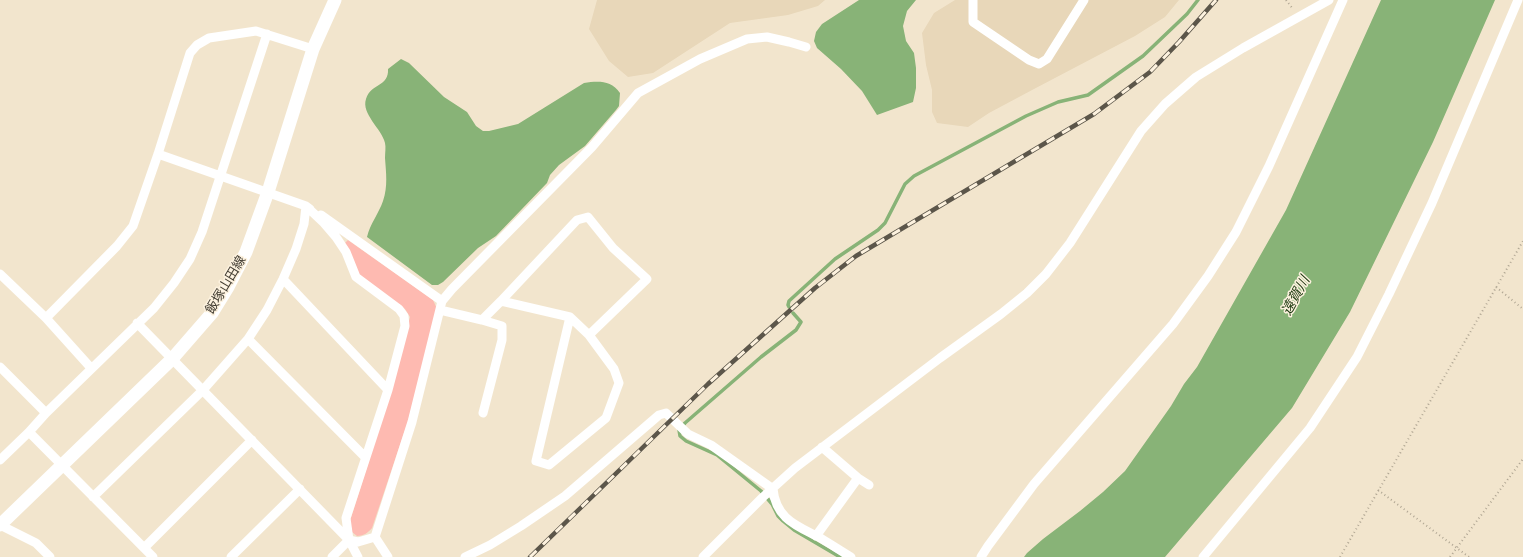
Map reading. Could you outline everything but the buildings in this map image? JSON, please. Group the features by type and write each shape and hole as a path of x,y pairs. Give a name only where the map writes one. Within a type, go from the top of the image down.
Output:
{"main road":[{"name":"飯塚山田線","path":"0,525 172,359 212,313 228,287 246,252 268,192 313,49 335,0"}],"street":[{"path":"973,0 973,22 1029,60 1039,64 1047,59 1084,0"},
{"path":"702,557 795,468 1027,293 1046,274 1070,243 1141,131 1165,104 1196,77 1243,48 1329,0"},
{"path":"981,557 1034,484 1173,324 1208,276 1236,232 1269,166 1343,0"},
{"path":"1203,557 1310,428 1357,357 1390,294 1432,203 1518,0"},
{"path":"46,318 117,246 133,226 158,154 190,53 197,45 209,38 256,31 313,49"},
{"path":"0,460 158,303 190,259 202,232 267,34"},
{"path":"388,557 375,536 412,422 441,306 488,252 592,147 638,93 700,60 747,39 767,37 806,47"},
{"path":"158,154 306,206 327,217 441,306 502,326 502,340 483,413"},
{"path":"93,497 203,390 248,339 267,310 283,279 296,249 304,224 306,206"},
{"path":"306,206 324,223 346,252 356,277 399,309 404,316 405,326 388,390 346,518 349,540"},
{"path":"482,320 577,220 588,217 612,248 647,279 589,334"},
{"path":"0,274 46,318 91,368"},
{"path":"283,279 388,390"},
{"path":"501,301 570,317 589,334 614,369 619,383 606,418 549,465 536,461 570,317"},
{"path":"138,323 349,540 358,557"},
{"path":"248,339 365,457"},
{"path":"0,367 46,413"},
{"path":"465,557 490,545 565,496 659,416 666,414 682,428 711,445 768,493 774,499 780,511 788,521 851,557"},
{"path":"29,432 153,557"},
{"path":"144,548 252,440"},
{"path":"822,447 858,478 869,485"},
{"path":"816,536 858,478"},
{"path":"231,557 300,489"},
{"path":"0,525 36,543 50,557"},
{"path":"349,540 358,542 375,536"},
{"path":"332,557 349,540"}],"path":[{"path":"1340,557 1523,241"},
{"path":"1496,287 1523,309"},
{"path":"1450,557 1523,459"},
{"path":"1378,490 1469,557"}],"shaded area":[{"path":"597,0 825,0 818,6 788,15 730,23 653,73 628,77 609,61 589,29"},
{"path":"955,0 1179,0 1165,17 1135,36 989,113 968,127 937,123 932,112 932,90 926,65 922,33 934,13"},
{"path":"348,240 433,300 437,309 408,421 372,528 365,534 357,536 352,532 350,521 392,388 410,317 405,309 360,276 344,244"}],"water":[{"path":"859,0 916,0 907,11 903,26 906,41 914,53 916,68 916,88 913,102 877,115 862,91 841,69 817,48 814,41 816,32 822,24"},
{"name":"遠賀川","path":"1381,0 1495,0 1433,142 1350,312 1292,408 1165,557 1024,557 1043,539 1103,492 1125,471 1197,367 1286,210"},
{"path":"401,59 409,63 444,97 467,112 476,126 483,131 518,124 584,83 604,82 613,86 620,93 619,106 585,146 559,165 550,175 547,183 496,236 478,248 438,285 432,285 367,237 383,201 386,190 386,180 385,143 366,110 366,99 372,90 386,79 388,69"}],"waterway":[{"path":"789,307 789,301 835,259 878,230 885,223 905,184 914,176 1026,116 1058,102 1088,95 1143,56 1187,14 1198,0"},
{"path":"793,313 801,322 796,330 761,357 685,423 679,430 680,436 686,441 717,455 761,491 783,521 794,530 840,557"}],"railway":[{"path":"530,557 708,384 815,288 856,256 1094,114 1150,72 1216,0"}]}
